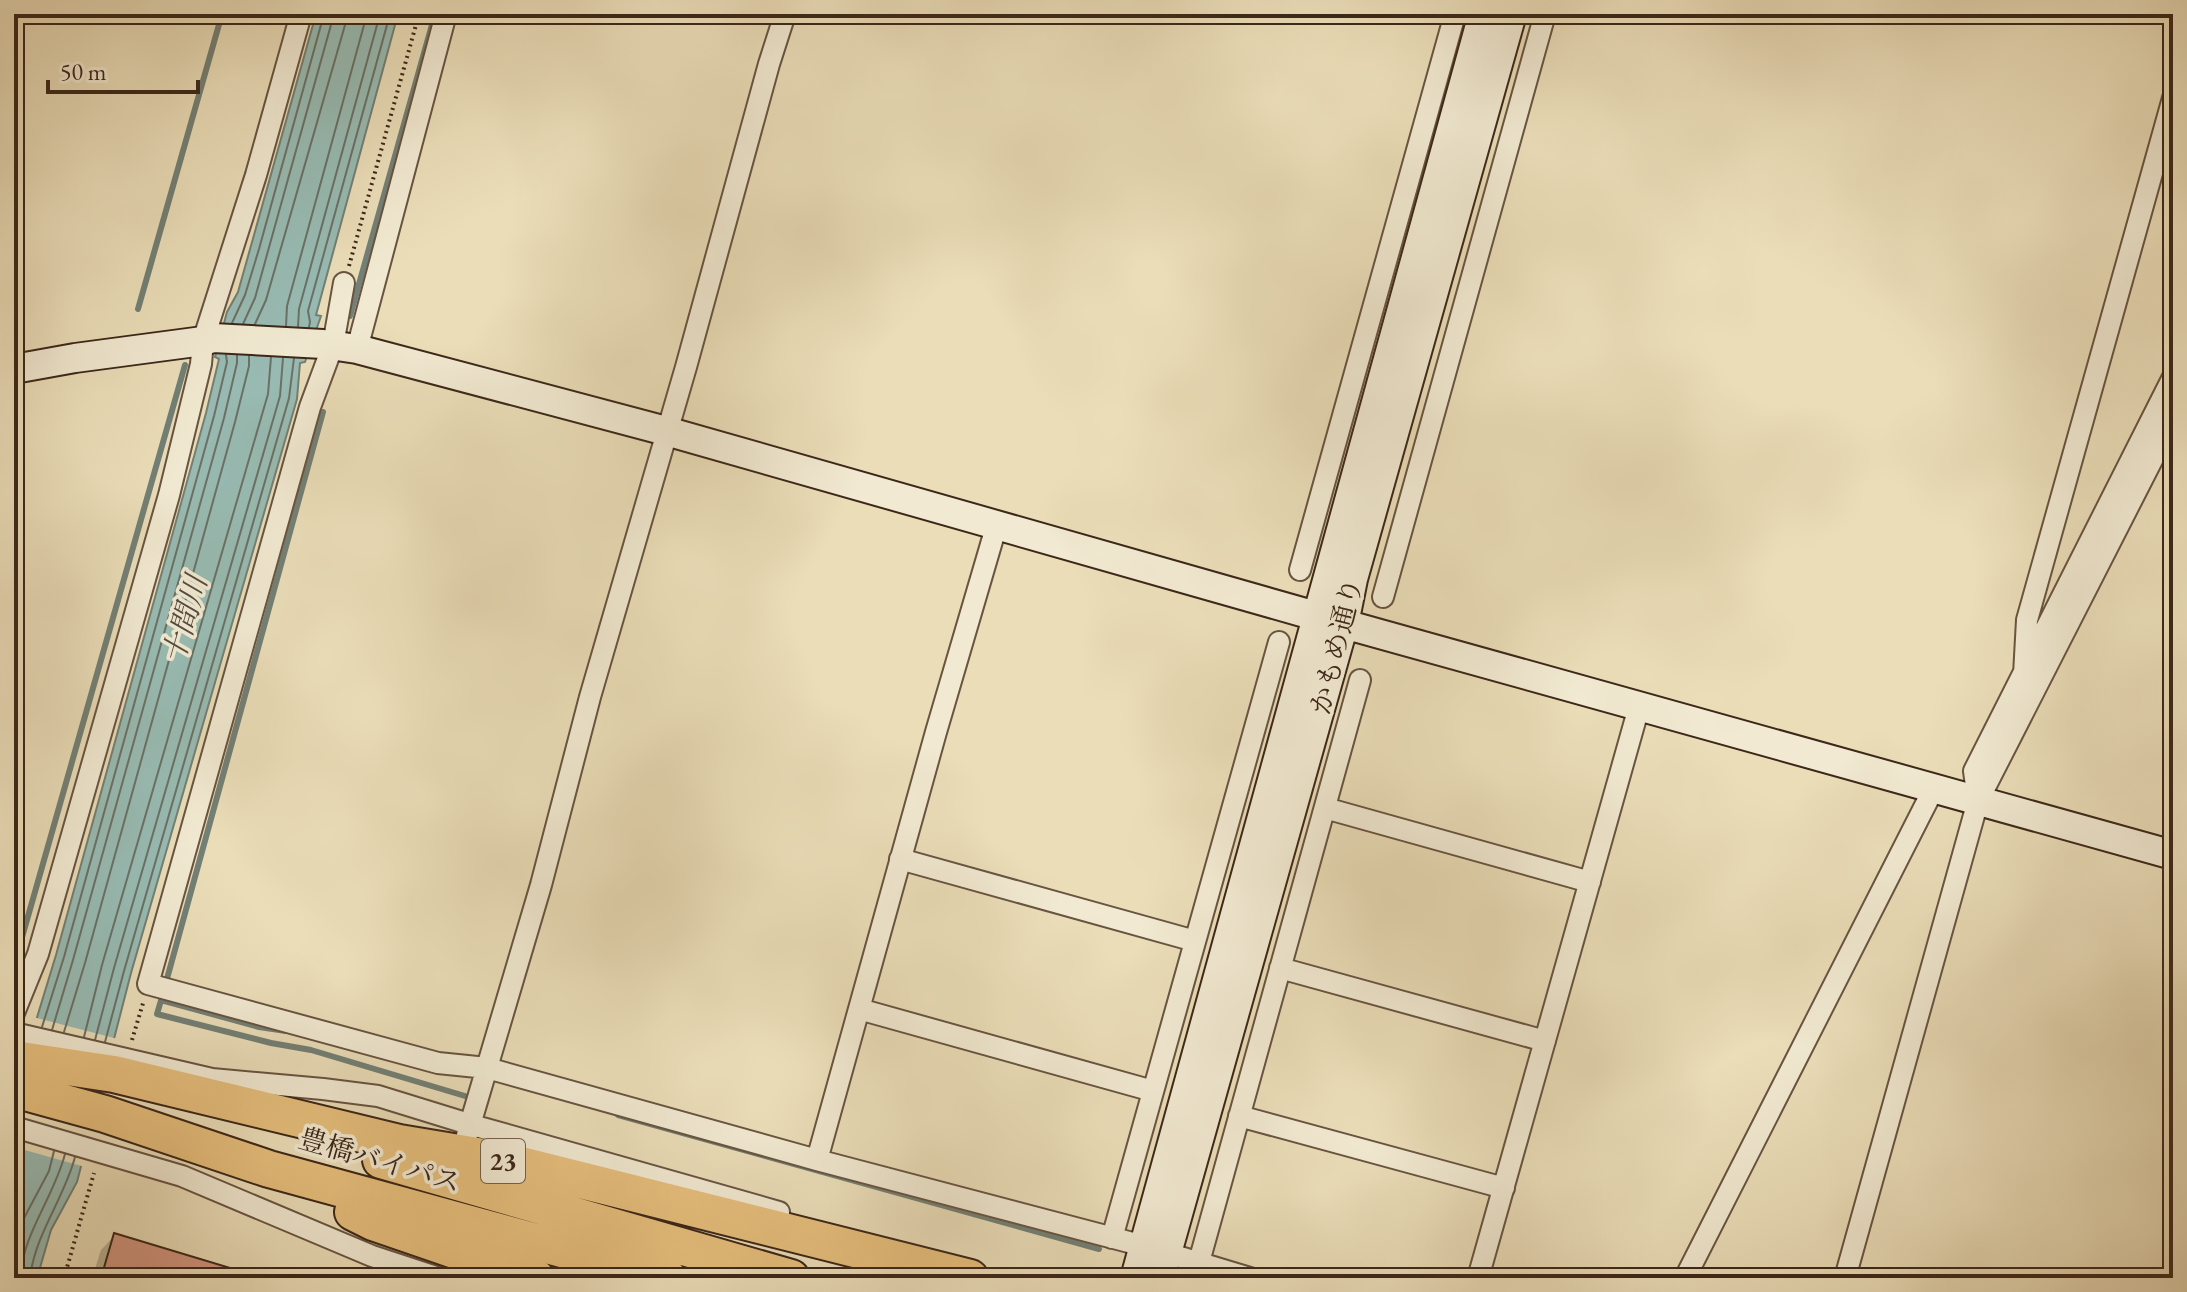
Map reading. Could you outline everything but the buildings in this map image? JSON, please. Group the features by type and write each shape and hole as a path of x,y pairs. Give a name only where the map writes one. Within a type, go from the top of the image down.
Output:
{"highway":[{"name":"23","path":"15,1040 113,1083 399,1143 501,1160 970,1278"},
{"name":"豊橋バイパス","path":"113,1083 269,1169 668,1278"},
{"name":"豊橋バイパス","path":"14,1089 113,1083 791,1278"},
{"path":"269,1169 373,1222 536,1278"}],"street":[{"path":"15,1040 23,966 38,954 169,495 201,364 301,14"},
{"path":"446,14 338,346 305,422 148,984 438,1063 487,1068 1112,1238 1157,1259 1199,1262 1250,1278"},
{"path":"470,1130 785,14"},
{"path":"1300,570 1455,14"},
{"name":"かもめ通り","path":"1135,1278 1157,1259 1259,879 1316,616 1483,14"},
{"name":"かもめ通り","path":"1259,879 1344,624 1357,564 1512,14"},
{"path":"1383,597 1545,14"},
{"path":"2024,675 2027,620 2173,98"},
{"path":"338,346 344,283"},
{"path":"14,369 208,339 338,346 666,431 2173,855"},
{"path":"1978,801 1974,771 2173,377"},
{"path":"1845,1278 1978,801 2173,419"},
{"path":"817,1160 997,524"},
{"path":"1112,1238 1279,642"},
{"path":"1199,1262 1360,680"},
{"path":"1478,1278 1639,707"},
{"path":"1685,1278 1934,788"},
{"path":"1325,808 1590,882"},
{"path":"900,859 1195,941"},
{"path":"1216,866 1301,893"},
{"path":"1280,968 1545,1041"},
{"path":"859,1009 1153,1091"},
{"path":"113,1083 212,1079 378,1096 470,1130 845,1231 865,1240 889,1258"},
{"path":"1239,1116 1504,1188"},
{"path":"14,1127 182,1176 372,1256 432,1277 434,1254"}],"path":[{"path":"344,283 419,14"},
{"path":"132,1040 148,984"},
{"path":"64,1278 94,1173"}],"water":[{"name":"十間川","path":"316,14 398,14 316,315 321,316 305,362 300,363 297,399 131,973 77,1182 51,1230 37,1278 14,1278 14,1093 56,955 206,413 219,359 215,357 227,312 238,292"}],"pier":[{"path":"33,1017 118,1039 85,1167 14,1147 14,1079"}],"waterway":[{"path":"138,309 222,14"},
{"path":"350,316 435,14"},
{"path":"17,955 185,365"},
{"path":"165,986 323,412"},
{"path":"162,997 157,1014 311,1050 465,1096"},
{"path":"161,1000 259,1027 286,1031"},
{"path":"618,1115 1099,1249"},
{"path":"1203,1277 1207,1278"}]}
